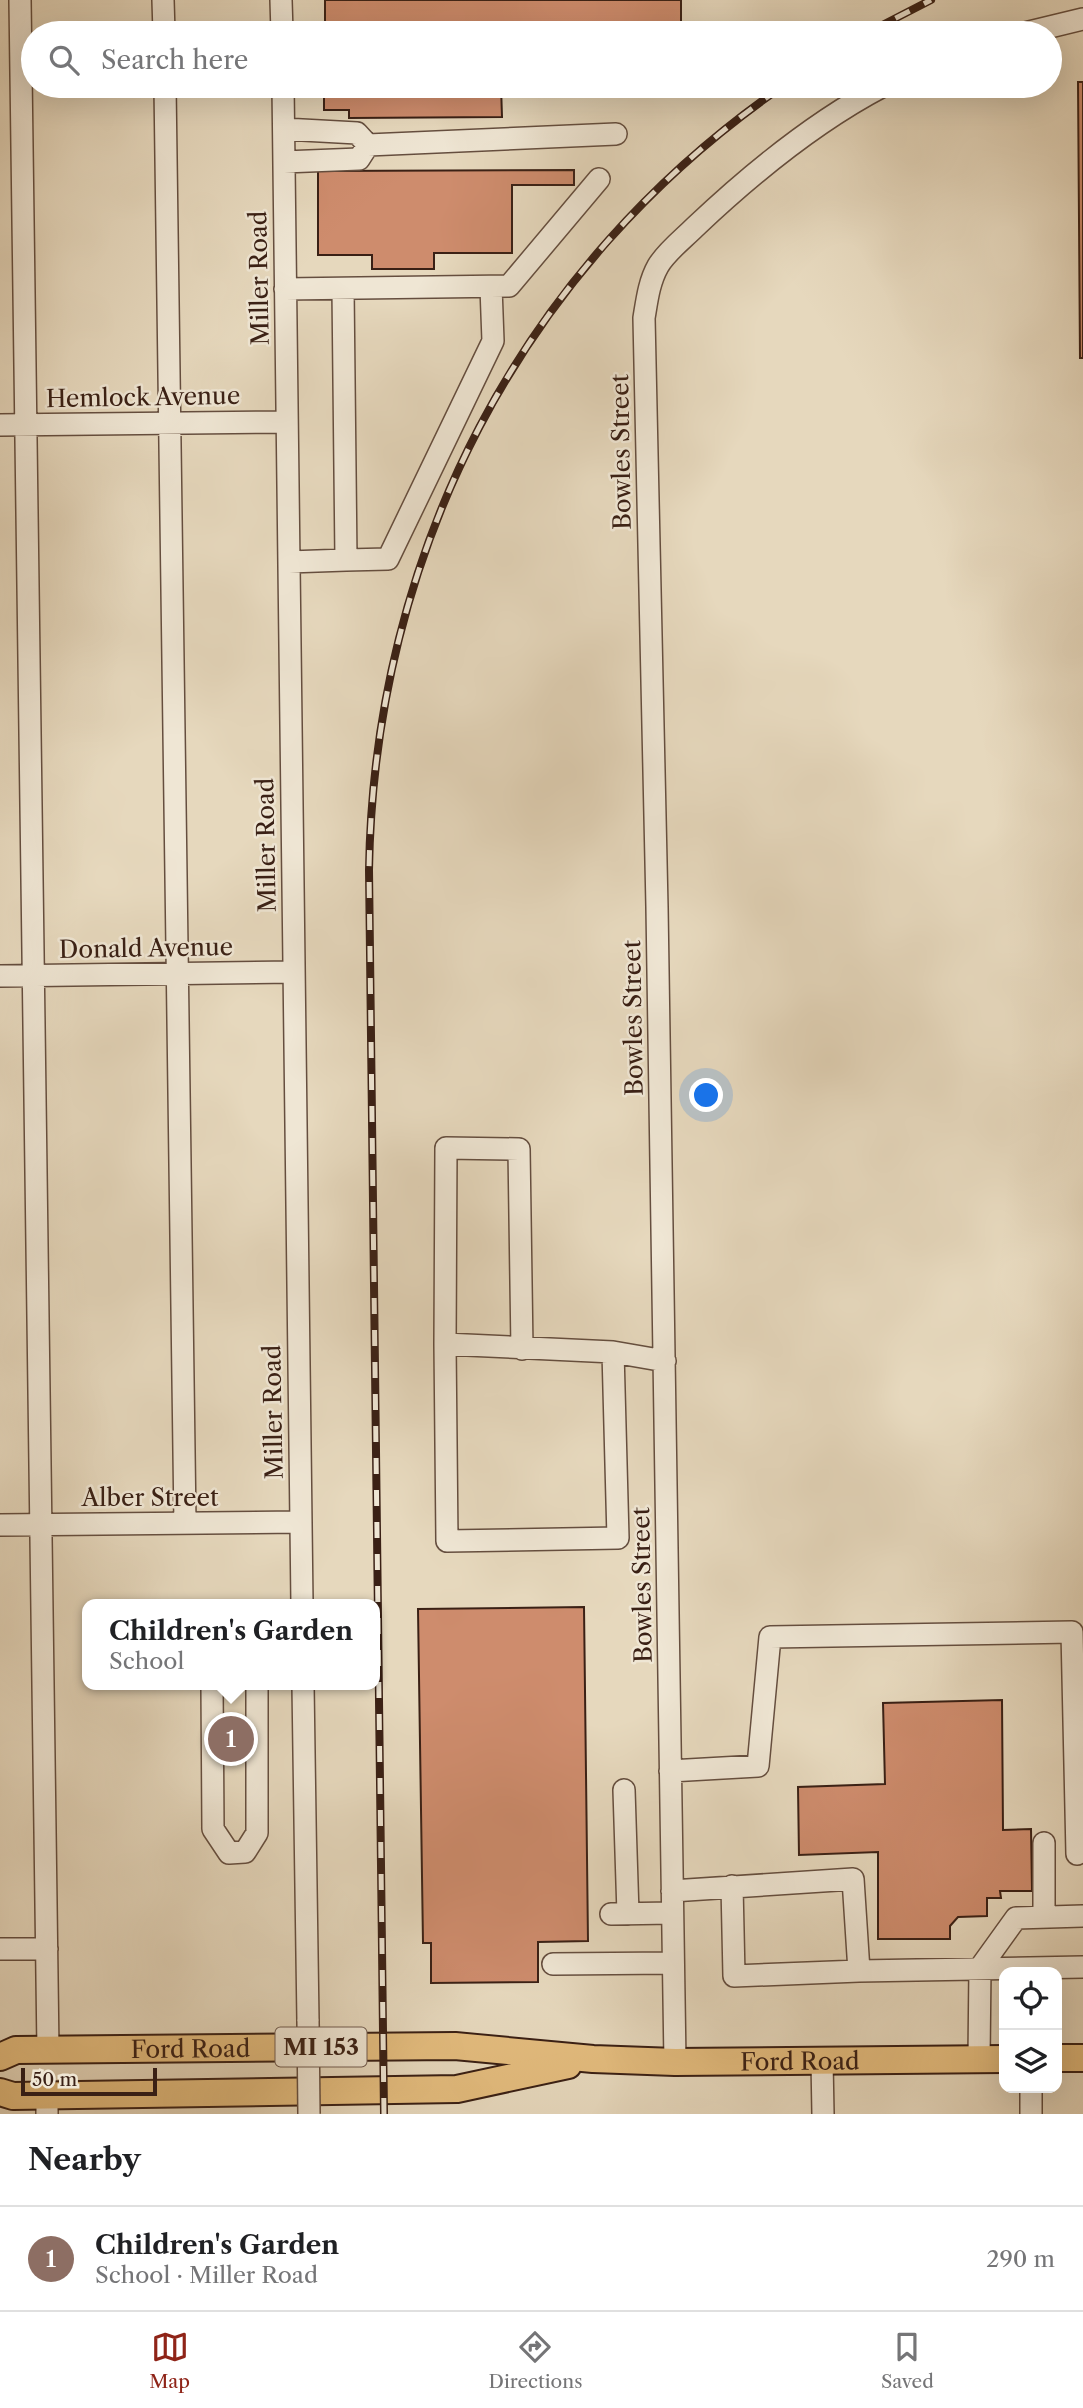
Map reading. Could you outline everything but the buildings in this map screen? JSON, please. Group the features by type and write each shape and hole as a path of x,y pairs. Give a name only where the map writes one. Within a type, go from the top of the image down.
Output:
{"main road":[{"name":"Ford Road","path":"0,2057 16,2050 455,2046 593,2059 675,2062 991,2059"},
{"path":"1062,2058 1083,2058"},
{"name":"Ford Road","path":"0,2092 47,2104 457,2089 593,2059"}],"street":[{"path":"20,0 21,71"},
{"path":"163,0 164,21"},
{"path":"281,0 282,21"},
{"path":"1062,24 1083,19"},
{"path":"21,98 48,2050"},
{"path":"165,98 185,1523"},
{"name":"Miller Road","path":"283,98 302,1599"},
{"name":"Bowles Street","path":"675,2062 665,1361 644,331 648,291 658,265 736,188 860,98"},
{"path":"284,129 357,133 368,145"},
{"path":"368,145 616,134"},
{"path":"284,162 359,159 368,145"},
{"path":"285,289 509,286 598,178"},
{"path":"289,562 388,559 493,341 491,286"},
{"path":"343,289 346,560"},
{"name":"Hemlock Avenue","path":"0,425 286,422"},
{"name":"Donald Avenue","path":"0,976 294,972"},
{"path":"523,1349 519,1149 446,1148 447,1541 618,1538 613,1352"},
{"path":"445,1344 613,1352 665,1361"},
{"name":"Alber Street","path":"0,1525 301,1522"},
{"path":"670,1771 758,1766 770,1637 1072,1632 1077,1854"},
{"path":"212,1690 213,1829 229,1853 245,1852 257,1833 257,1690"},
{"path":"303,1690 309,2114"},
{"path":"624,1790 620,1914 672,1913"},
{"path":"1044,1843 1044,1917"},
{"path":"672,1891 853,1879 859,1971"},
{"path":"732,1886 734,1976 1083,1967"},
{"path":"991,2059 980,1968 1016,1918 1083,1916"},
{"path":"0,1949 47,1949"},
{"path":"553,1964 673,1963"},
{"path":"822,2061 822,2114"},
{"path":"1031,2093 1031,2114"}],"railway":[{"path":"890,21 931,0"},
{"path":"378,1599 369,870 377,752 399,639 433,530 480,427 538,330 608,240 690,159 768,98"},
{"path":"379,1690 384,2114"}],"place":[{"name":"Children's Garden","path":"231,1739"}]}
